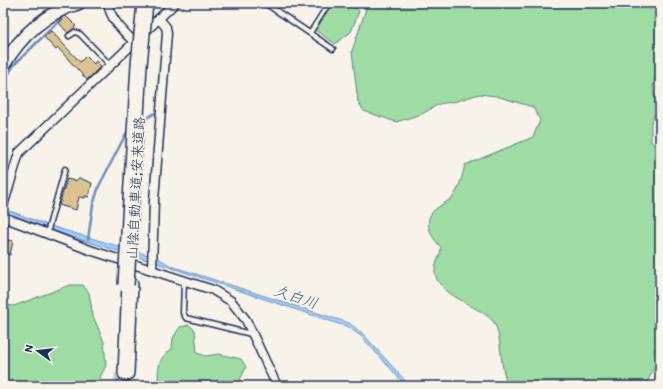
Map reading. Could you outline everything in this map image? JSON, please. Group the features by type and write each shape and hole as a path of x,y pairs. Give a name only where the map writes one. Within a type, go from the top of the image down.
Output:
{"highway":[{"name":"山陰自動車道;安来道路","path":"124,373 138,80 145,3"},
{"name":"山陰自動車道;安来道路","path":"128,285 150,3"}],"street":[{"path":"3,66 20,41 33,26 53,13 79,3"},
{"path":"108,3 112,15 118,25 134,42"},
{"path":"3,206 19,153 175,3"},
{"path":"152,270 154,200 167,33 166,27 159,19"},
{"path":"3,217 47,232 90,250 213,290 231,301 246,320 251,334 277,386"}],"lane":[{"path":"265,3 333,49"},
{"path":"310,33 329,3"},
{"path":"69,36 75,32 80,34 110,65"},
{"path":"47,232 51,223 65,169"},
{"path":"184,280 183,313 185,317 251,334"}],"green space":[{"path":"332,3 348,3 359,11 351,32 335,44 315,30"},
{"path":"368,3 654,3 655,9 660,14 660,45 653,88 657,108 651,123 651,141 660,154 660,342 654,350 657,363 645,386 508,386 503,370 499,336 495,324 486,315 450,293 437,279 435,268 441,247 433,238 428,222 432,212 453,197 459,185 465,165 533,137 540,120 533,107 496,96 479,94 457,101 439,104 422,114 396,122 364,111 358,102 352,51"},
{"path":"70,285 83,285 89,293 93,316 104,342 106,365 99,380 100,386 3,386 3,305 14,306"},
{"path":"189,325 195,330 197,353 206,356 219,354 241,359 246,367 240,380 242,386 158,386 158,370 163,356 172,349 173,338 180,327"}],"water":[{"path":"10,211 47,225 158,258 171,266 349,323 362,333 410,386 406,386 361,336 348,327 157,263 66,235 9,214"}],"building":[{"path":"66,16 76,26 68,33 59,23"},
{"path":"51,31 80,62 86,56 94,64 96,61 101,66 87,80 58,48 56,50 44,37"},
{"path":"79,178 92,183 89,197 79,197 76,210 59,205 67,179 75,181"},
{"path":"3,239 13,241 10,255 3,253"}],"waterway":[{"path":"3,83 14,65 62,18"},
{"path":"142,121 155,113"},
{"path":"88,239 93,205 99,186 129,128"}],"tunnel":[{"path":"122,373 122,386"}],"water label":[{"name":"久白川","path":"296,297"}]}
